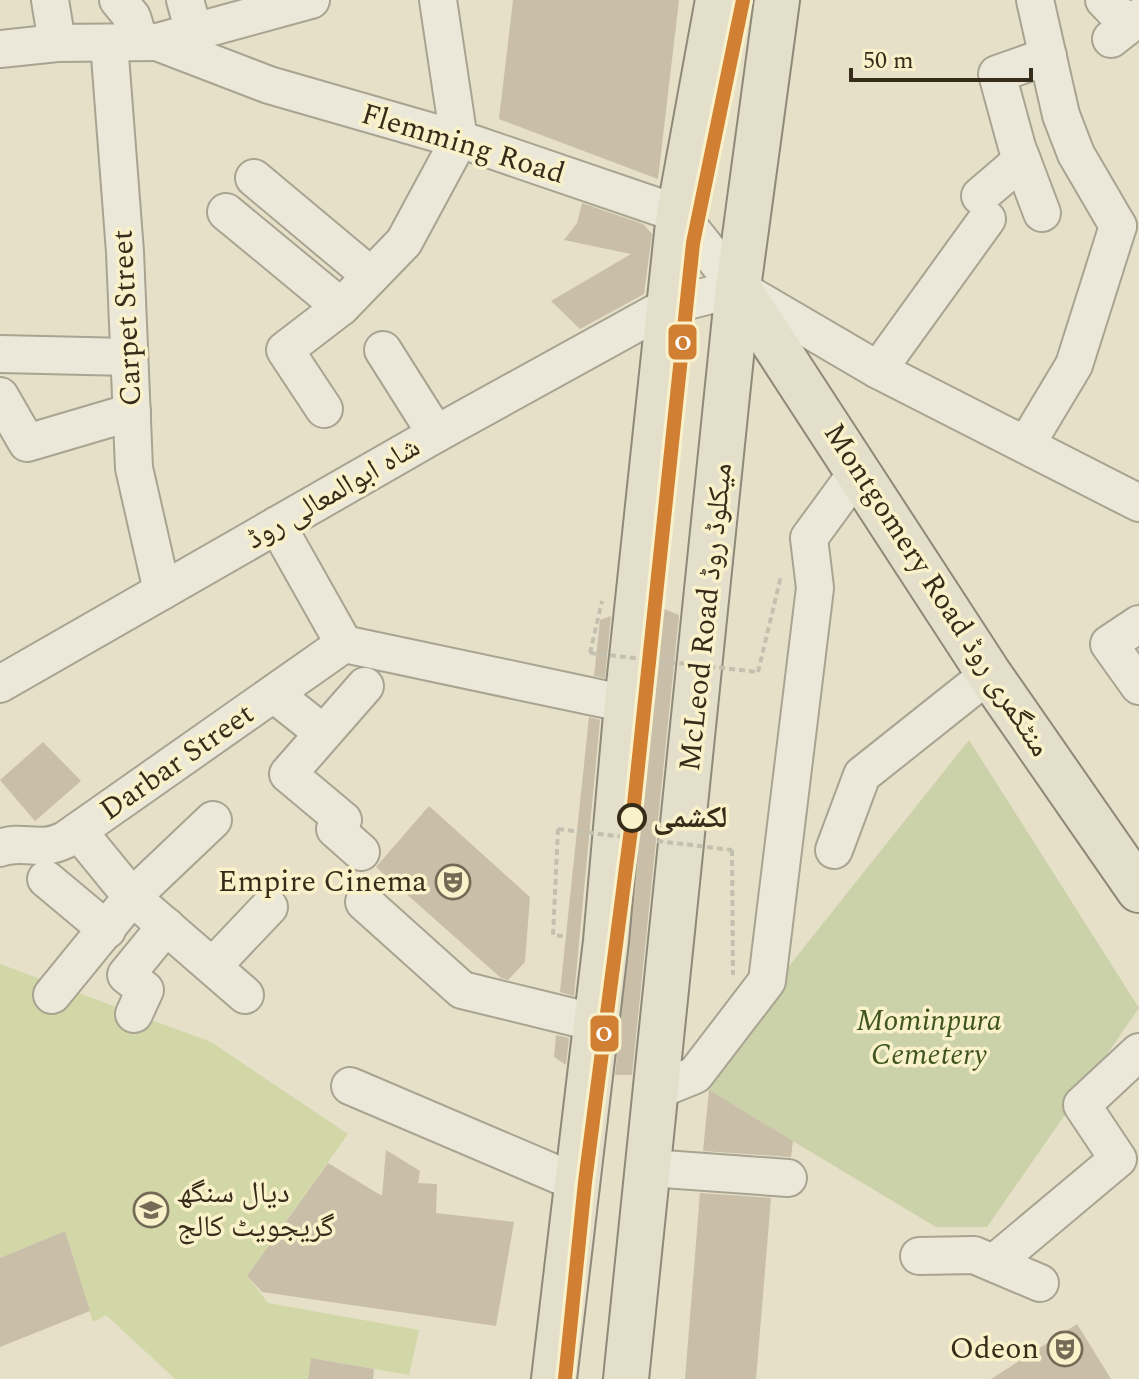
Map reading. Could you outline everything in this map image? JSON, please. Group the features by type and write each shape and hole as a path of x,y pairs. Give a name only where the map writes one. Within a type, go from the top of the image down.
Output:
{"main road":[{"path":"554,1379 575,1182 597,1023 668,306 679,214 718,0"},
{"name":"McLeod Road میکلوڈ روڈ","path":"626,1379 738,288 777,0"},
{"name":"Montgomery Road منٹگمری روڈ","path":"738,288 989,674 1139,890"}],"street":[{"path":"50,0 57,43"},
{"path":"118,0 132,17 135,42"},
{"path":"0,49 57,43 135,42 190,16 311,0"},
{"path":"324,409 285,350 341,307 404,242 459,140 438,0"},
{"path":"1026,445 1074,365 1128,217 1076,154 1061,115 1035,0"},
{"name":"Flemming Road","path":"135,42 459,140 679,214"},
{"name":"Carpet Street","path":"135,42 129,357 134,468 162,591"},
{"path":"1042,213 1022,160 997,74 1048,56"},
{"path":"878,370 983,207 1022,160"},
{"path":"254,178 371,276"},
{"path":"226,212 341,307"},
{"path":"679,214 738,288 878,370 1139,503"},
{"name":"شاہ ابوالمعالی روڈ","path":"0,684 436,434 668,306 738,288"},
{"path":"383,350 436,434"},
{"path":"0,354 129,357"},
{"path":"0,396 27,443 132,412"},
{"path":"658,1090 695,1075 767,981 815,588 809,538 858,471"},
{"path":"277,525 344,644 627,704"},
{"path":"1139,624 1109,644 1139,686"},
{"name":"Darbar Street","path":"0,848 8,845 49,848 78,831 344,644"},
{"path":"834,850 862,775 989,674"},
{"path":"361,852 335,829 343,820 288,774 365,686"},
{"path":"274,694 323,733"},
{"path":"52,995 132,897 213,820"},
{"path":"78,831 132,897 245,995"},
{"path":"46,879 107,930"},
{"path":"364,902 462,990 597,1023"},
{"path":"213,966 269,907"},
{"path":"134,1014 145,990 126,975 166,926"},
{"path":"995,1262 1118,1159 1082,1105 1139,1052"},
{"path":"350,1086 575,1182"},
{"path":"650,1168 788,1178"},
{"path":"919,1256 974,1255 1040,1283"}],"path":[{"path":"602,599 590,653 758,672 780,580"},
{"path":"553,935 558,829 732,850 732,975"}],"green space":[{"name":"Mominpura Cemetery","path":"969,740 1139,1008 987,1227 936,1227 708,1090 711,1064"},
{"name":"دیال سنگھ گریجویٹ کالج","path":"0,964 211,1042 348,1134 247,1276 268,1303 419,1330 409,1375 311,1358 308,1379 175,1379 106,1315 93,1322 65,1231 0,1258"}],"building":[{"path":"513,0 679,0 658,179 499,119"},
{"path":"582,203 643,224 652,234 644,294 580,329 551,301 631,254 564,240 577,223"},
{"path":"662,608 679,615 632,1075 615,1075"},
{"path":"611,616 605,678 594,676 600,620"},
{"path":"589,717 600,720 574,996 560,992"},
{"path":"43,742 81,781 35,821 0,780"},
{"name":"Empire Cinema","path":"429,806 530,897 525,962 508,980 501,978 376,867"},
{"path":"556,1035 569,1038 566,1065 554,1057"},
{"path":"709,1090 793,1141 791,1157 703,1151"},
{"path":"386,1150 420,1171 418,1183 437,1184 436,1213 514,1222 496,1326 262,1292 247,1276 328,1163 382,1196"},
{"path":"700,1193 771,1198 756,1379 685,1379"},
{"path":"65,1231 90,1311 0,1347 0,1258"},
{"name":"Odeon","path":"1077,1324 1111,1379 991,1379"},
{"path":"311,1358 374,1369 373,1379 308,1379"}],"transit line":[{"name":"O","path":"565,1379 585,1182 633,814 693,243 743,0"}],"place":[{"name":"لکشمی","path":"632,818"},
{"name":"Empire Cinema","path":"453,882"},
{"name":"دیال سنگھ گریجویٹ کالج","path":"151,1210"},
{"name":"Odeon","path":"1065,1349"}]}
